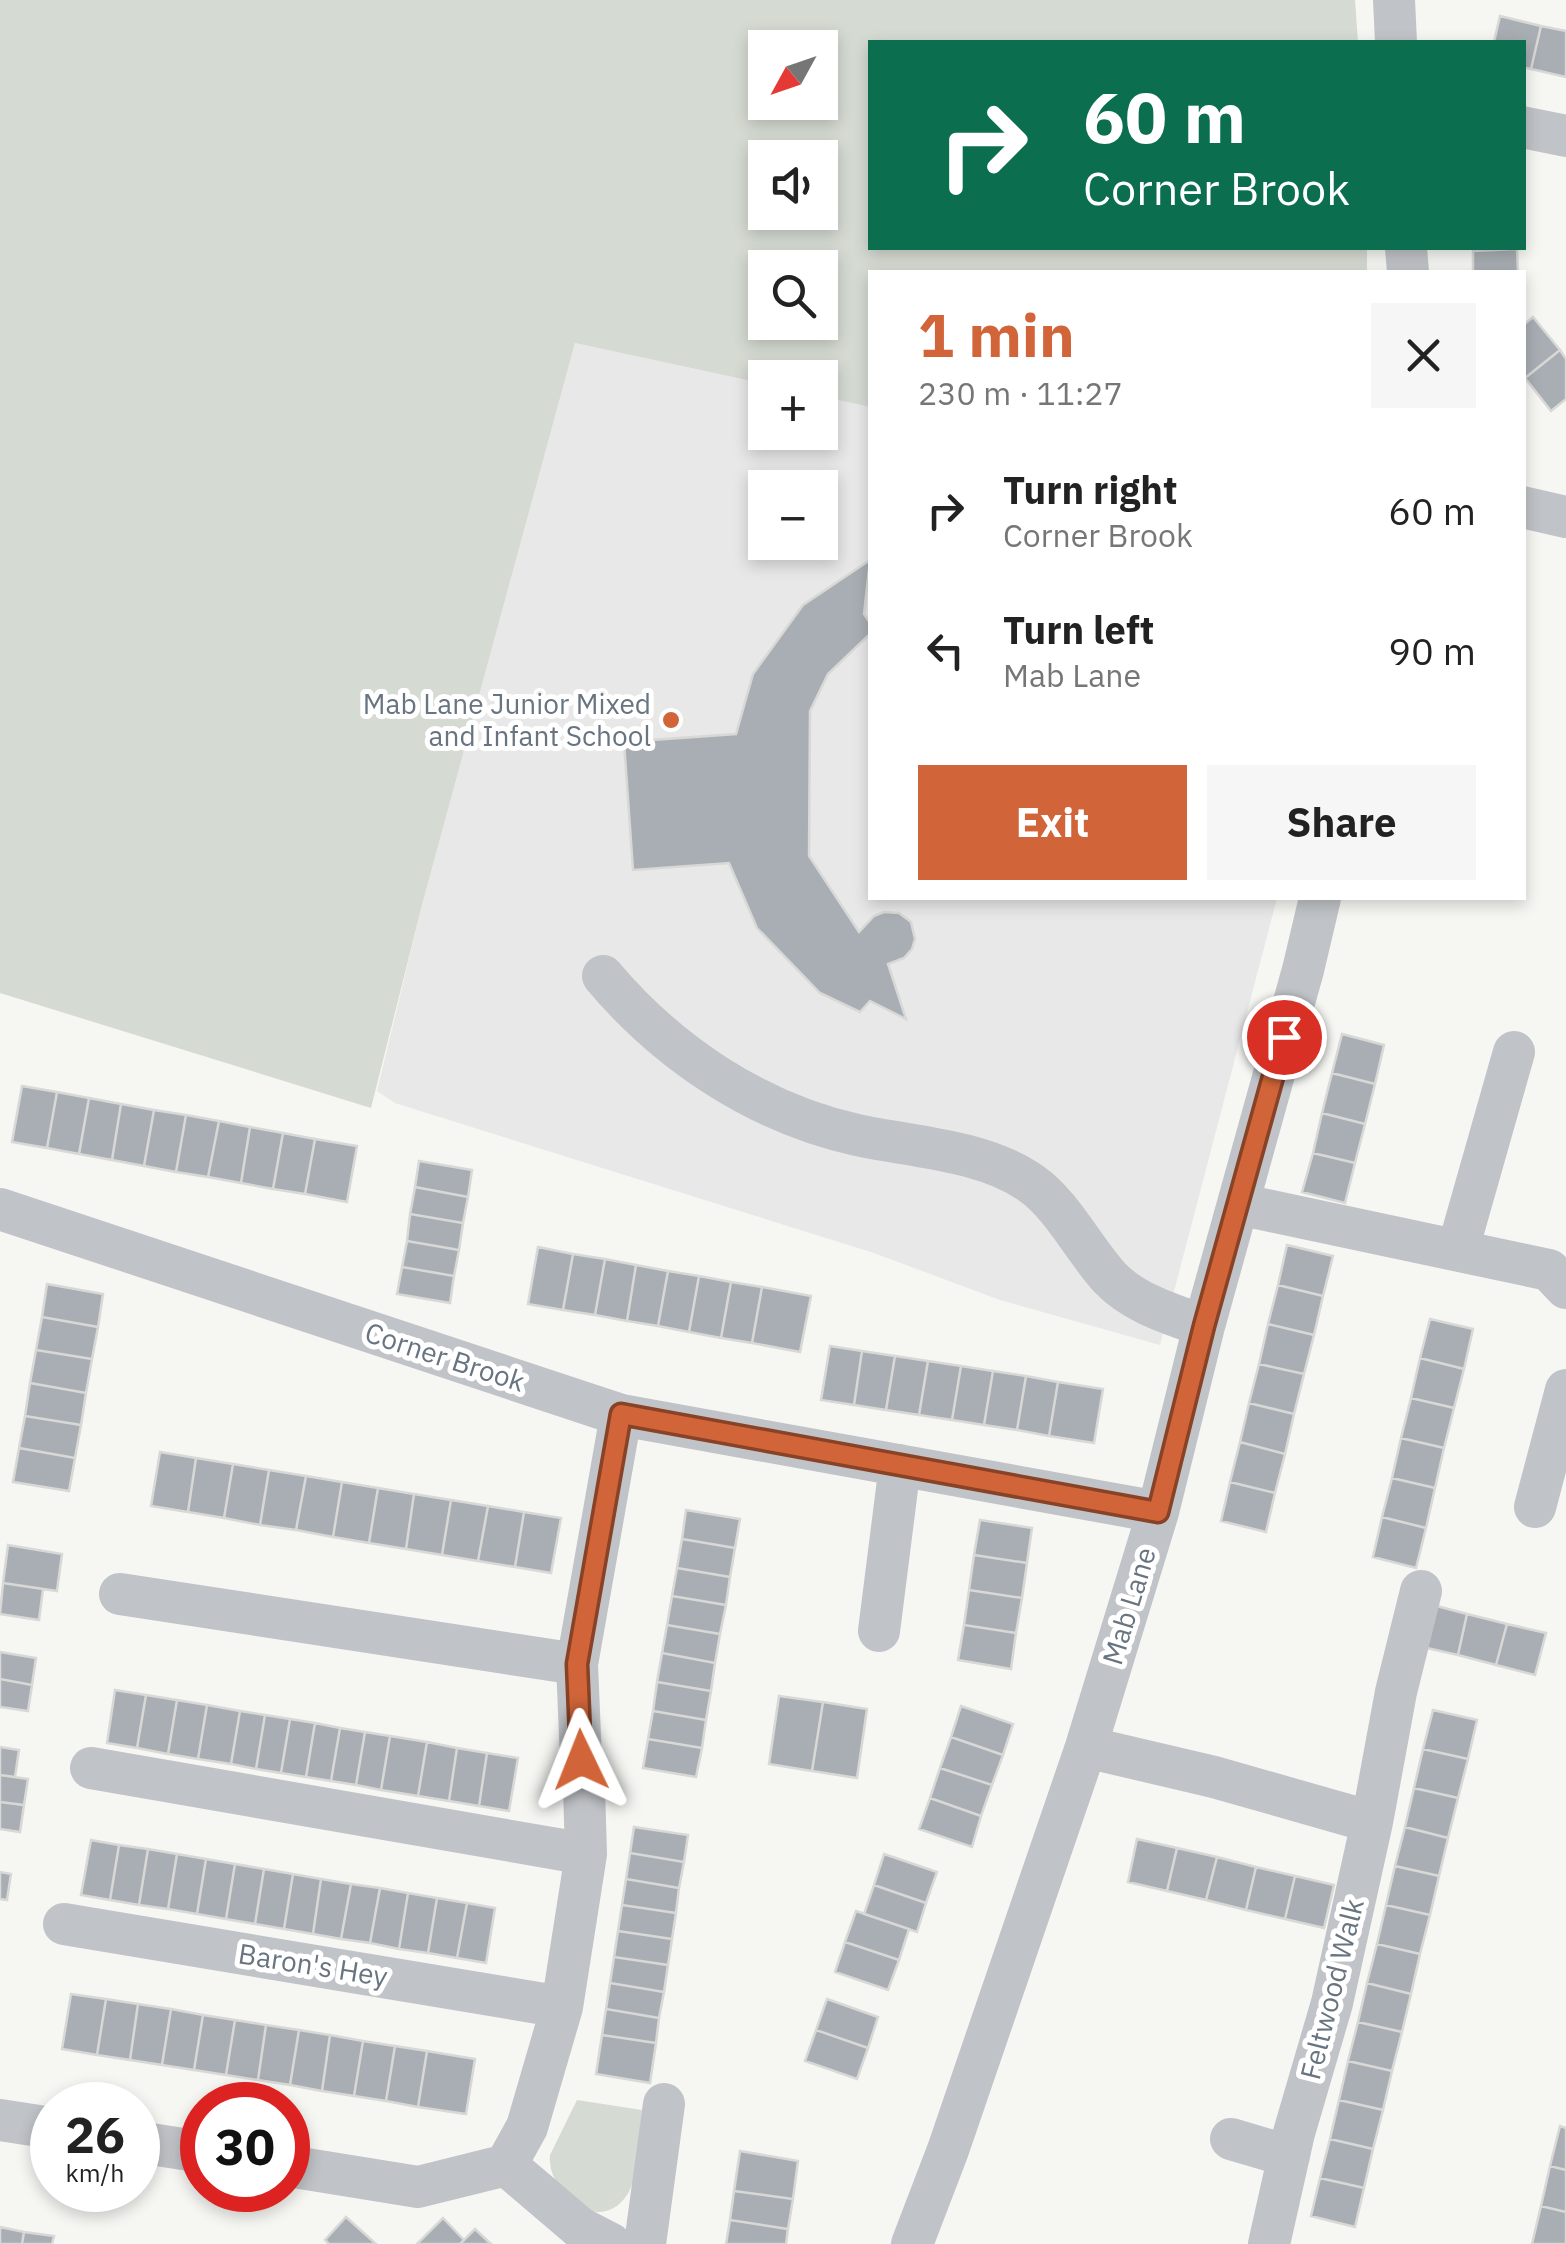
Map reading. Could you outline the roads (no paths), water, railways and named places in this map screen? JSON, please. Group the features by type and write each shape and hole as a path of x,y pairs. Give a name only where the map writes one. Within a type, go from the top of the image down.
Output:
{"street":[{"path":"1394,0 1396,40"},
{"path":"1526,128 1566,136"},
{"path":"1526,508 1566,518"},
{"name":"Mab Lane","path":"912,2244 1086,1747 1158,1512 1319,900"},
{"path":"603,976 632,1010 665,1038 773,1108 855,1134 938,1149 1005,1169 1034,1185 1110,1279 1146,1306 1204,1326"},
{"path":"1458,1249 1514,1052"},
{"path":"1238,1204 1549,1270 1566,1288"},
{"name":"Corner Brook","path":"0,1209 621,1414 1158,1512"},
{"path":"1535,1506 1566,1390"},
{"path":"310,2169 418,2186 506,2165 527,2127 562,2006 586,1854 577,1664 621,1414"},
{"path":"878,1632 900,1465"},
{"name":"Feltwood Walk","path":"1269,2244 1291,2145 1332,2003 1396,1692 1421,1591"},
{"path":"120,1594 577,1664"},
{"path":"1086,1747 1214,1777 1372,1822"},
{"path":"90,1768 586,1854"},
{"name":"Baron's Hey","path":"64,1924 562,2006"},
{"path":"645,2244 664,2104"},
{"path":"0,2120 30,2125"},
{"path":"1230,2139 1291,2145"},
{"path":"506,2165 580,2228 610,2244"}],"place":[{"name":"Mab Lane Junior Mixed and Infant School","path":"671,720"}]}
